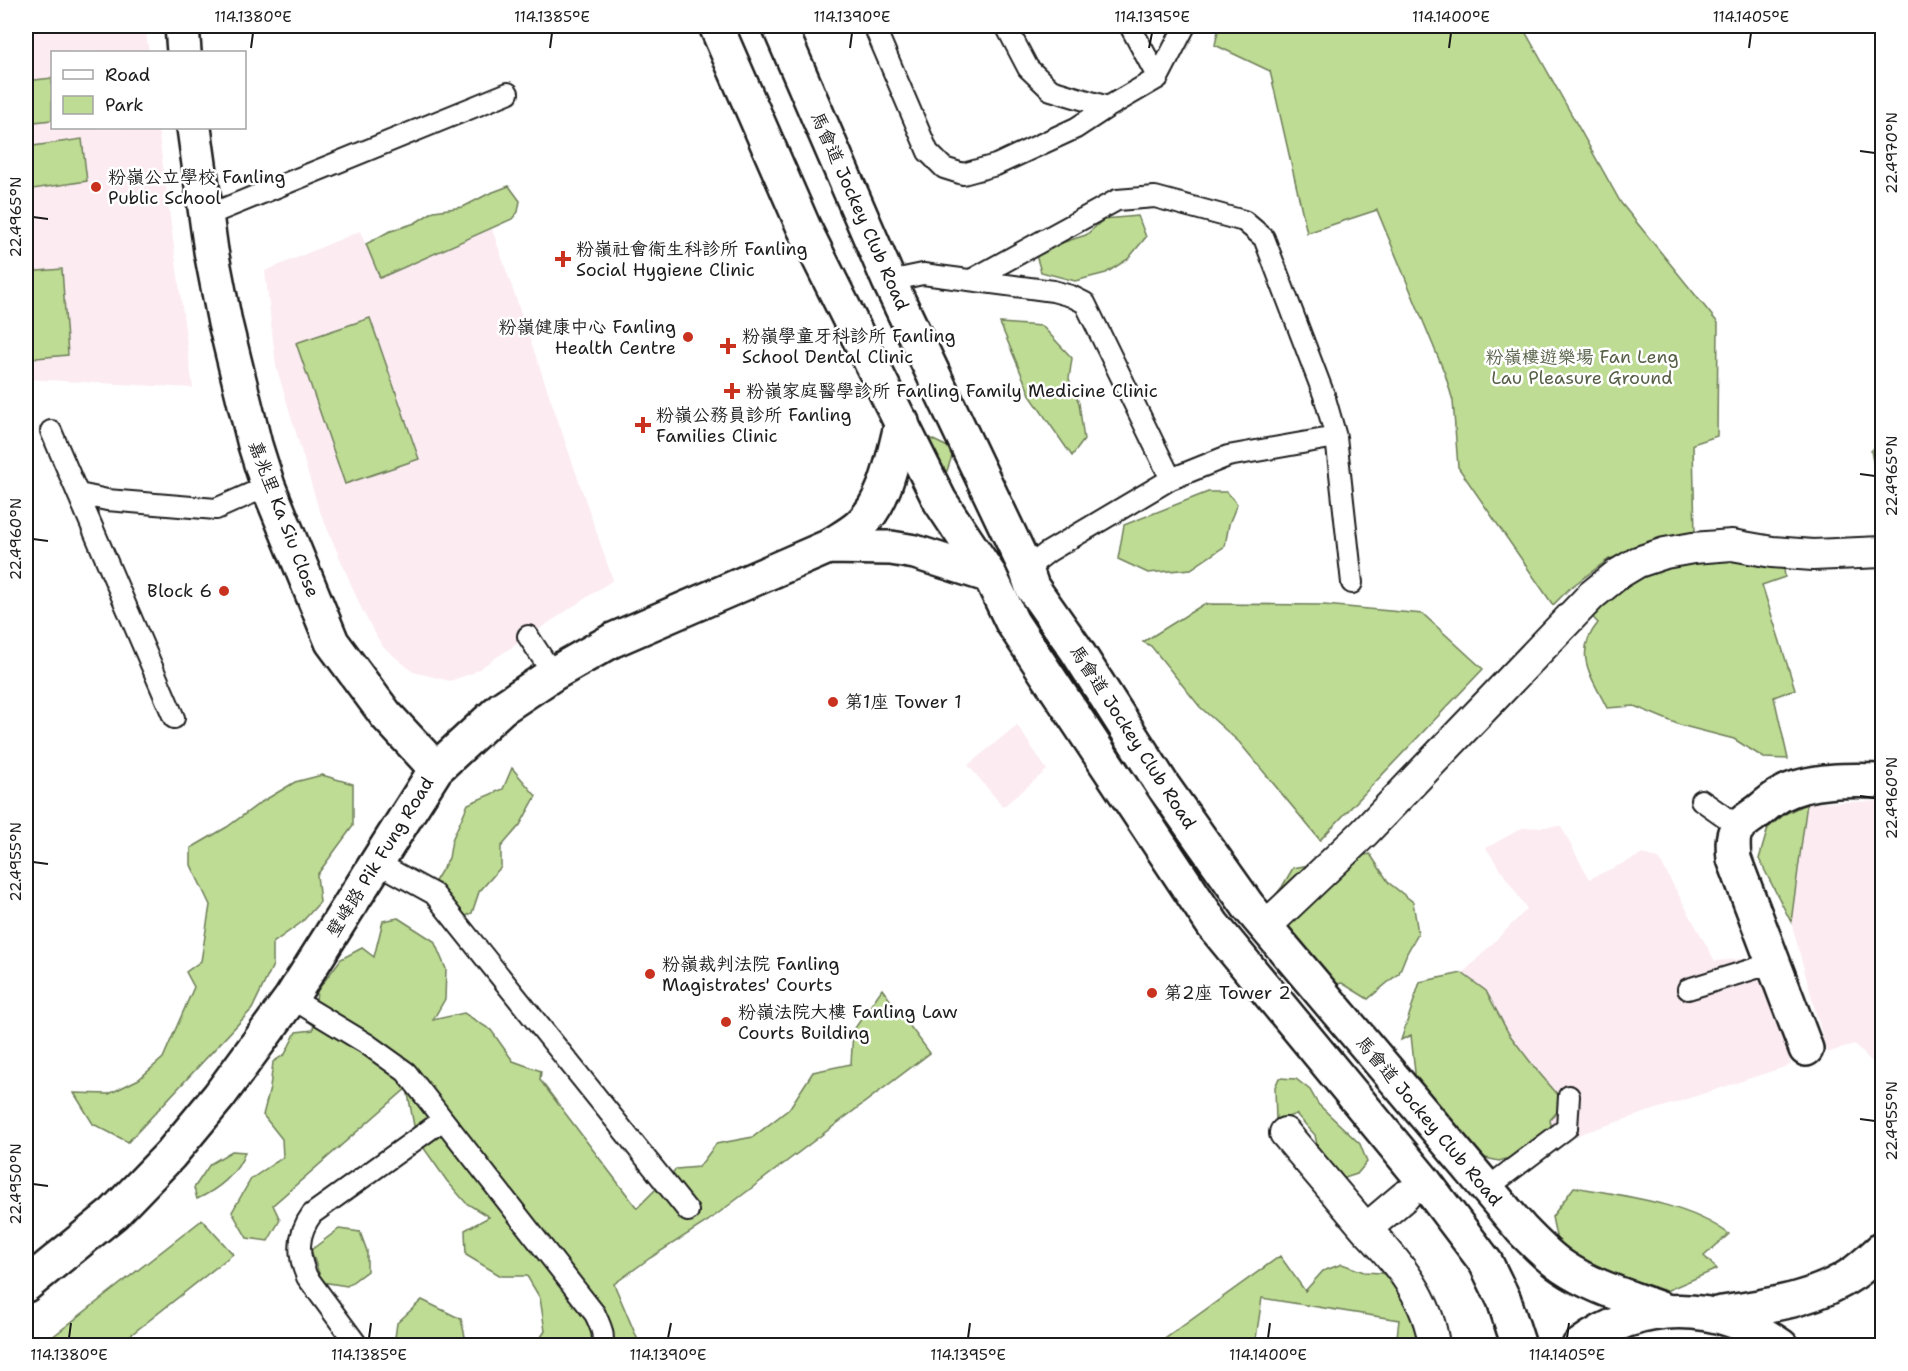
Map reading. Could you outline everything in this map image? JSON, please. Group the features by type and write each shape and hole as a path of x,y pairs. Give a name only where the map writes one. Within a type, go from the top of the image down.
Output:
{"main road":[{"path":"182,26 184,51"},
{"name":"馬會道 Jockey Club Road","path":"716,26 804,228 902,422 939,501 990,576 1012,622 1213,925 1415,1189 1486,1263 1504,1300 1519,1346"},
{"name":"馬會道 Jockey Club Road","path":"779,26 890,281 1045,555 1032,587 1075,648 1162,786 1265,927 1496,1182 1522,1230 1542,1251 1587,1281 1666,1311"},
{"name":"嘉兆里 Ka Siu Close","path":"194,129 206,216 225,323 255,445 268,486 332,642 386,715 436,769"},
{"name":"璧峰路 Pik Fung Road","path":"26,1285 114,1212 170,1155 219,1096 291,998 436,769 502,708 553,674 612,640 828,547 860,525 872,510 890,468 902,422"},
{"name":"璧峰路 Pik Fung Road","path":"828,547 891,548 915,552 990,576"},
{"path":"1806,1049 1734,859 1732,839 1738,826 1782,794 1818,783 1846,780 1882,781"},
{"path":"1716,1314 1797,1299 1825,1289 1854,1273 1882,1249"},
{"path":"1579,1346 1591,1337 1619,1323 1666,1311 1716,1314 1761,1332 1781,1346"}],"street":[{"path":"1265,927 1364,834 1592,595 1618,574 1638,562 1665,553 1732,545 1772,552 1813,555 1882,552"},
{"path":"1285,1133 1396,1260 1420,1301 1432,1330 1434,1346"},
{"path":"1366,1228 1415,1189"}],"lane":[{"path":"874,26 928,152 944,168 963,174 996,165 1076,128 1158,78 1185,26"},
{"path":"1006,26 1028,68 1051,90 1108,108"},
{"path":"1130,26 1158,78"},
{"path":"206,216 508,93"},
{"path":"970,280 1117,200 1155,197 1244,221 1264,238 1324,395 1336,437 1352,584"},
{"path":"890,281 923,274 1053,291 1085,303 1172,480"},
{"path":"51,431 174,718"},
{"path":"1045,555 1172,480 1228,456 1336,437"},
{"path":"79,494 107,500 216,509 268,486"},
{"path":"528,636 553,674"},
{"path":"1701,800 1738,826"},
{"path":"376,862 434,894 688,1210"},
{"path":"1688,989 1773,963"},
{"path":"291,998 367,1044 406,1072 595,1314 604,1339 602,1346"},
{"path":"1496,1182 1567,1128 1569,1096"},
{"path":"358,1346 304,1271 299,1250 304,1225 312,1215 443,1120"}],"shaded area":[{"name":"粉嶺公立學校 Fanling Public School","path":"26,26 145,26 149,51 51,51 51,129 158,129 193,388 26,379"},
{"path":"492,229 613,580 473,673 450,681 413,672 382,646 362,610 318,507 276,366 265,271 360,231 380,278"},
{"path":"1017,725 1047,770 1003,807 968,765"},
{"path":"1882,801 1882,1072 1854,1044 1827,1053 1791,922 1807,803"},
{"path":"1561,826 1589,879 1643,854 1659,859 1715,961 1753,958 1778,1015 1791,1065 1562,1140 1426,1010 1527,909 1486,848 1522,828"}],"green space":[{"name":"粉嶺樓遊樂場 Fan Leng Lau Pleasure Ground","path":"1219,26 1522,26 1621,203 1718,323 1717,436 1693,444 1695,536 1609,559 1570,588 1553,605 1458,467 1453,401 1445,374 1377,210 1307,233 1270,71 1215,45"},
{"path":"51,78 51,120 26,123 26,81"},
{"path":"82,139 87,181 26,190 26,147"},
{"path":"509,186 520,201 518,212 512,219 380,278 366,244 388,232 415,223 434,211 463,207"},
{"path":"1138,216 1146,237 1128,259 1106,273 1075,281 1041,272 1036,255 1058,244 1086,235 1104,219"},
{"path":"62,269 68,355 26,359 26,272"},
{"path":"370,318 419,459 345,484 296,343"},
{"path":"1000,323 1042,326 1072,358 1069,379 1079,403 1084,440 1072,456 1031,397"},
{"path":"927,437 954,450 947,471 908,471 903,460"},
{"path":"1882,441 1882,493 1878,486 1871,451"},
{"path":"1208,492 1227,492 1237,504 1229,524 1225,546 1191,569 1148,573 1118,559 1124,525"},
{"path":"1687,557 1783,561 1785,577 1762,585 1795,689 1774,697 1788,759 1764,758 1734,739 1680,725 1634,706 1607,708 1591,676 1585,655 1586,645 1598,623 1587,611 1614,586"},
{"path":"1204,604 1324,605 1423,614 1483,669 1320,840 1239,742 1200,707 1151,646 1143,642"},
{"path":"512,768 536,796 520,825 501,847 501,867 479,892 472,913 447,926 428,893 449,858 452,840 468,804 503,789"},
{"path":"322,775 353,784 353,826 317,875 320,902 302,922 273,943 273,965 252,1009 128,1142 93,1124 74,1093 109,1094 139,1079 163,1058 194,987 186,972 201,961 210,905 191,865 191,848 295,782"},
{"path":"1807,803 1791,922 1759,859 1768,828 1785,814"},
{"path":"1370,854 1389,883 1413,902 1418,933 1399,973 1368,999 1342,983 1304,990 1248,930 1282,887 1293,868"},
{"path":"398,918 434,941 446,969 445,999 433,1020 464,1013 491,1030 513,1061 541,1071 540,1080 637,1208 676,1169 699,1167 716,1144 753,1137 789,1109 813,1072 851,1064 853,1031 882,989 930,1053 708,1221 614,1284 640,1345 536,1345 545,1331 540,1298 527,1276 501,1276 466,1255 465,1230 489,1217 466,1203 447,1181 416,1137 407,1088 273,1205 280,1220 268,1241 247,1238 232,1212 251,1179 283,1157 282,1139 263,1115 270,1088 273,1062 285,1054 296,1032 313,1030 317,991 341,959 362,948 374,957 383,921"},
{"path":"1462,973 1486,991 1509,1034 1565,1103 1550,1120 1555,1145 1499,1161 1450,1150 1416,1082 1411,1035 1401,1040 1420,982"},
{"path":"1279,1078 1296,1079 1310,1090 1318,1104 1360,1144 1367,1162 1357,1174 1345,1178 1327,1167 1318,1150 1315,1135 1296,1114 1276,1121 1275,1087"},
{"path":"232,1151 245,1152 232,1174 212,1191 197,1199 194,1188 210,1164"},
{"path":"1574,1187 1655,1202 1712,1223 1729,1234 1704,1256 1717,1269 1666,1291 1560,1256 1552,1217"},
{"path":"202,1220 233,1254 118,1345 42,1345"},
{"path":"339,1229 360,1232 367,1251 367,1271 347,1286 322,1282 311,1250"},
{"path":"1280,1256 1305,1291 1323,1271 1342,1264 1364,1272 1381,1273 1404,1281 1421,1319 1412,1323 1417,1336 1417,1345 1396,1345 1399,1320 1262,1298 1255,1345 1155,1346"},
{"path":"422,1300 461,1319 467,1345 394,1345 397,1323"}],"place":[{"name":"粉嶺公立學校 Fanling Public School","path":"96,187"},
{"name":"粉嶺社會衞生科診所 Fanling Social Hygiene Clinic","path":"563,259"},
{"name":"粉嶺健康中心 Fanling Health Centre","path":"688,337"},
{"name":"粉嶺學童牙科診所 Fanling School Dental Clinic","path":"728,346"},
{"name":"粉嶺家庭醫學診所 Fanling Family Medicine Clinic","path":"732,391"},
{"name":"粉嶺公務員診所 Fanling Families Clinic","path":"643,425"},
{"name":"Block 6","path":"224,591"},
{"name":"第1座 Tower 1","path":"833,702"},
{"name":"粉嶺裁判法院 Fanling Magistrates' Courts","path":"650,974"},
{"name":"第2座 Tower 2","path":"1152,993"},
{"name":"粉嶺法院大樓 Fanling Law Courts Building","path":"726,1022"}]}
